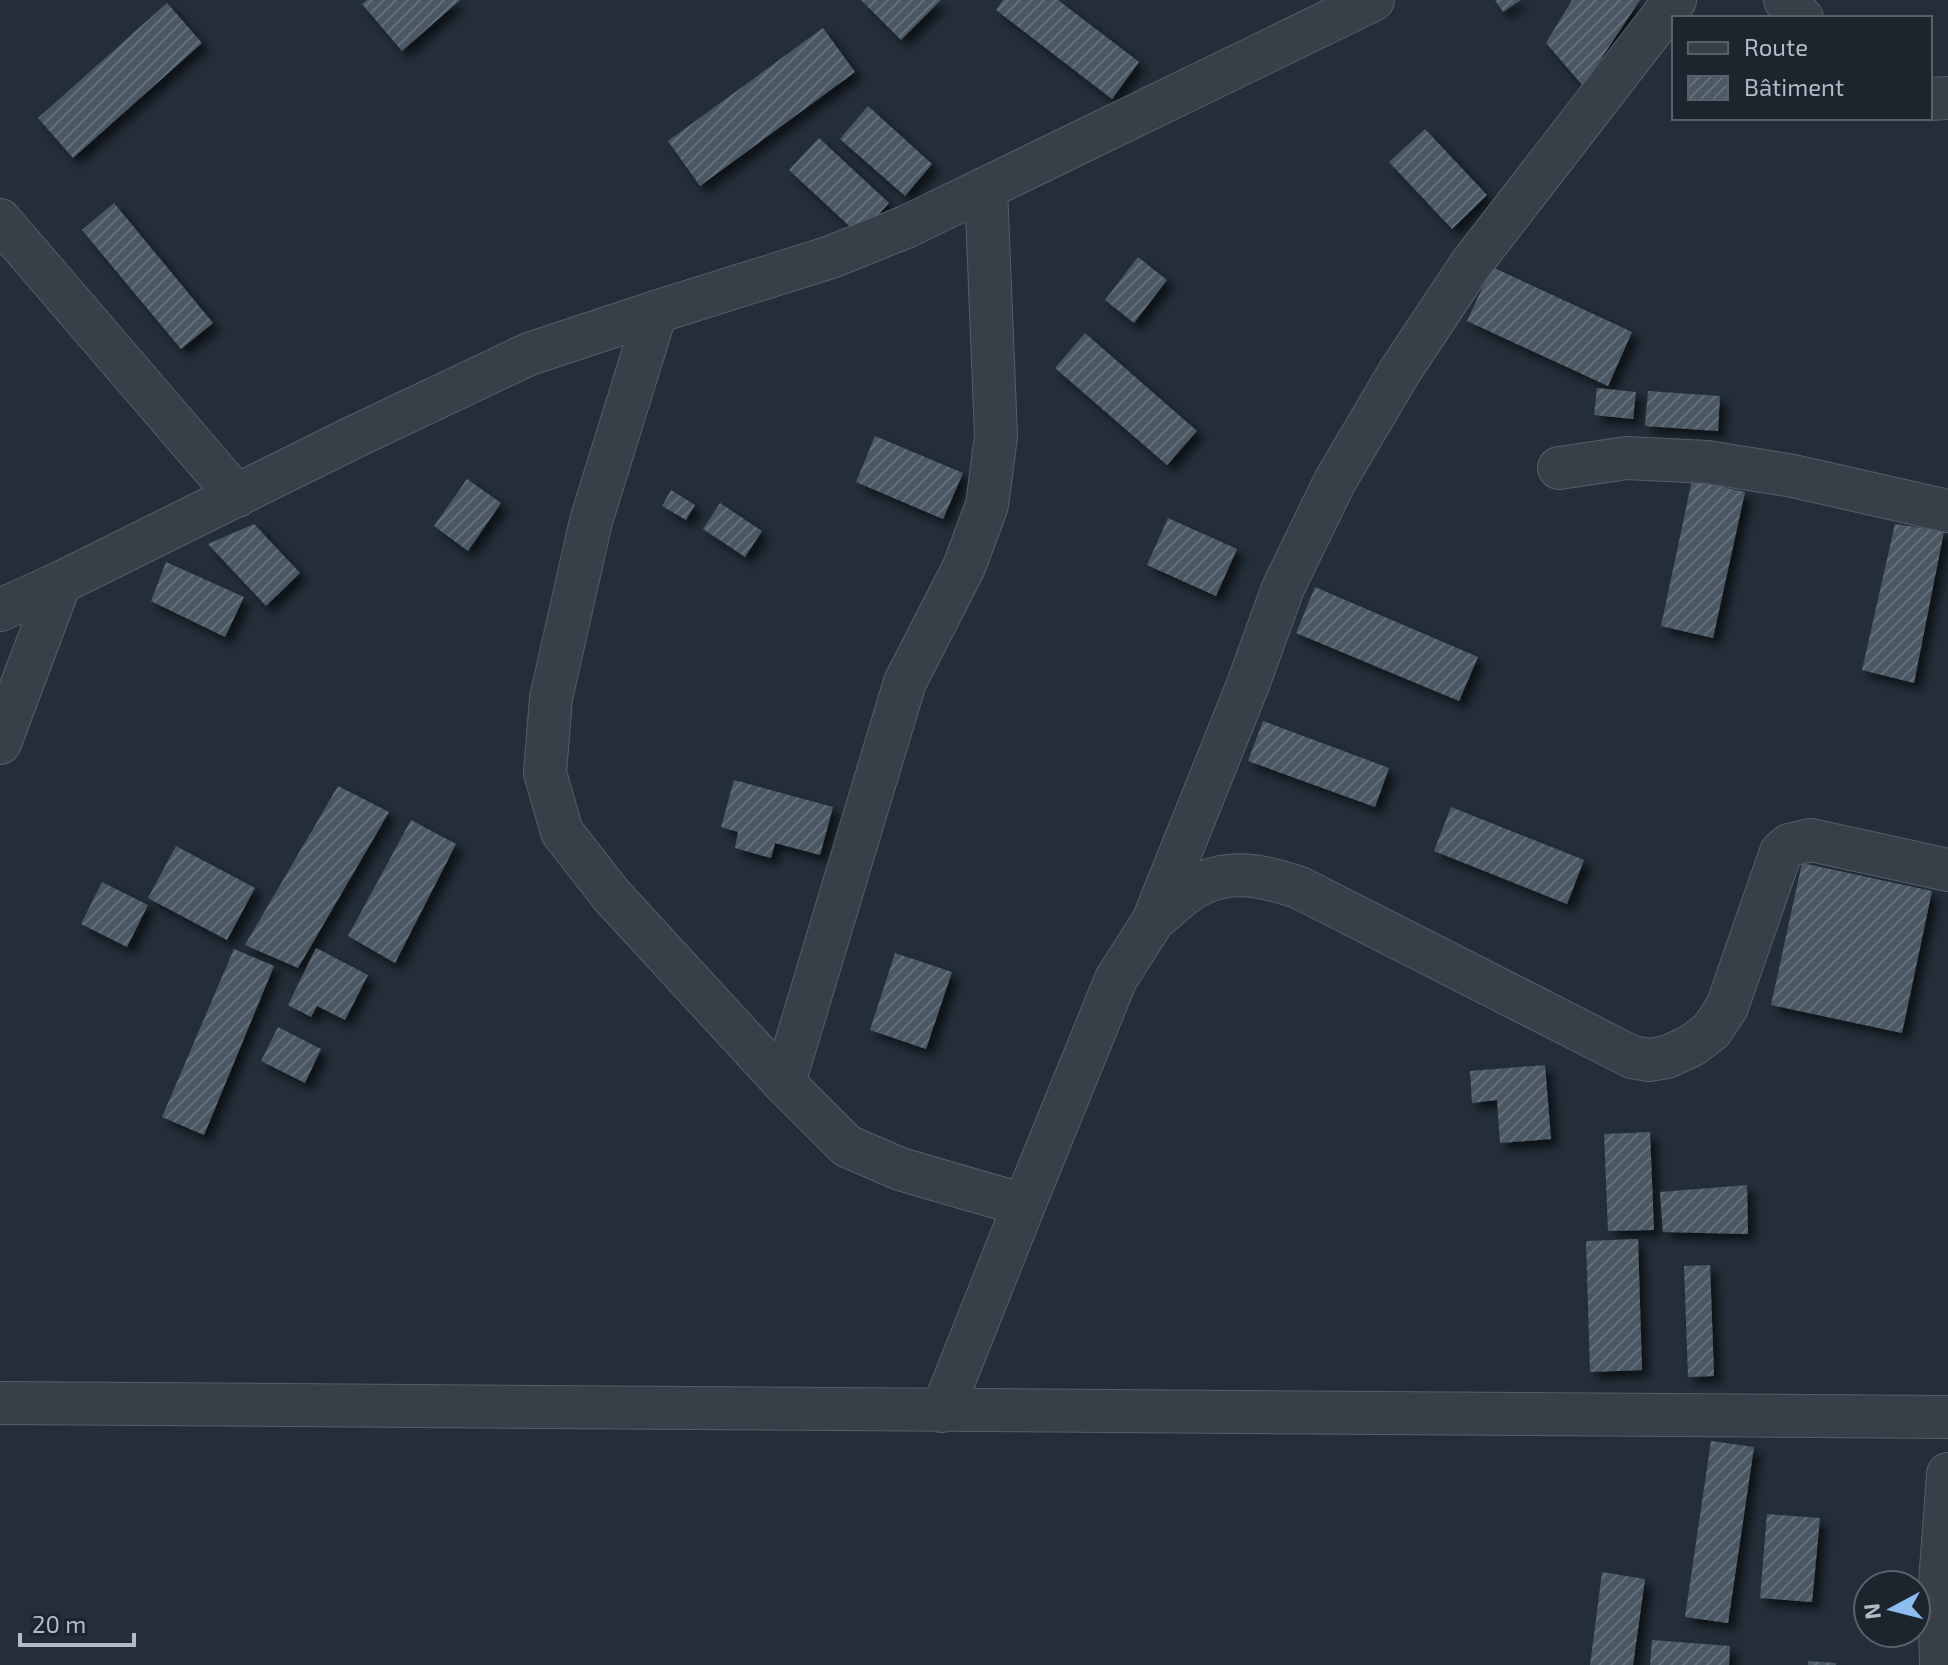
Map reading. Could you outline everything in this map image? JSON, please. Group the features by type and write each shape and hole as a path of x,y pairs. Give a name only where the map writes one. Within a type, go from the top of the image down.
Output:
{"street":[{"path":"0,610 529,354 831,257 908,226 1373,0"},
{"path":"942,1411 1116,979 1153,921 1247,687 1283,588 1335,481 1400,371 1471,264 1675,0"},
{"path":"1785,0 1800,16"},
{"path":"784,1083 905,682 964,567 987,505 996,436 986,188"},
{"path":"0,220 237,496"},
{"path":"656,312 591,521 551,698 545,773 562,832 603,885 784,1083 847,1146 900,1169 1024,1205"},
{"path":"1559,468 1627,458 1707,462 1793,476 1948,511"},
{"path":"0,743 60,583"},
{"path":"1153,921 1195,887 1229,874 1266,877 1300,888 1632,1057 1649,1060 1667,1057 1691,1046 1711,1031 1727,1007 1781,852 1789,845 1811,840 1948,870"},
{"path":"0,1403 1948,1417"},
{"path":"1941,1665 1939,1596 1948,1474"}],"building":[{"path":"367,0 460,0 402,51 362,4"},
{"path":"861,0 941,0 901,40"},
{"path":"1003,0 1058,0 1139,62 1112,99 996,10"},
{"path":"1495,0 1521,0 1503,12"},
{"path":"1572,0 1640,0 1583,86 1546,43"},
{"path":"167,3 202,43 73,158 38,118"},
{"path":"823,28 855,72 700,186 668,141"},
{"path":"868,106 932,164 905,196 840,139"},
{"path":"1425,129 1487,195 1452,229 1389,162"},
{"path":"819,138 889,203 859,235 789,170"},
{"path":"114,203 213,323 181,349 82,230"},
{"path":"1138,257 1167,280 1134,323 1105,300"},
{"path":"1492,267 1632,332 1608,386 1467,321"},
{"path":"1085,333 1197,431 1167,465 1055,368"},
{"path":"1597,388 1636,392 1633,419 1594,415"},
{"path":"1648,391 1720,396 1718,431 1645,426"},
{"path":"875,436 963,473 943,519 856,482"},
{"path":"467,479 501,503 468,551 434,526"},
{"path":"1692,480 1745,492 1713,638 1661,626"},
{"path":"671,490 695,505 686,520 662,506"},
{"path":"720,503 762,531 745,557 703,529"},
{"path":"1168,518 1237,549 1216,596 1147,565"},
{"path":"254,524 300,573 266,606 208,544"},
{"path":"1895,524 1944,531 1914,683 1862,670"},
{"path":"166,562 244,597 225,637 151,601"},
{"path":"1315,587 1478,657 1459,701 1296,633"},
{"path":"1263,721 1389,768 1375,807 1248,761"},
{"path":"734,780 833,807 820,855 775,843 771,858 735,848 738,832 721,827"},
{"path":"338,786 389,812 298,968 245,945"},
{"path":"1451,807 1584,860 1567,904 1434,851"},
{"path":"411,820 456,844 395,963 348,936"},
{"path":"176,846 255,888 227,940 148,898"},
{"path":"1802,863 1932,891 1902,1033 1771,1005"},
{"path":"102,882 148,905 127,947 81,924"},
{"path":"316,948 368,975 345,1020 317,1006 311,1017 288,1005"},
{"path":"234,949 274,966 204,1135 162,1117"},
{"path":"895,953 952,972 926,1049 870,1030"},
{"path":"278,1027 321,1049 305,1083 261,1061"},
{"path":"1545,1065 1551,1139 1500,1143 1497,1100 1472,1103 1470,1071"},
{"path":"1650,1132 1654,1230 1608,1231 1604,1134"},
{"path":"1747,1185 1748,1234 1663,1232 1660,1192"},
{"path":"1638,1239 1642,1370 1590,1372 1586,1241"},
{"path":"1710,1265 1714,1376 1688,1377 1684,1266"},
{"path":"1711,1441 1754,1447 1728,1623 1685,1617"},
{"path":"1767,1514 1820,1518 1812,1602 1760,1598"},
{"path":"1602,1572 1645,1579 1633,1665 1590,1665"},
{"path":"1652,1640 1730,1646 1729,1665 1650,1665"},
{"path":"1808,1661 1836,1663 1836,1665 1808,1665"}]}
